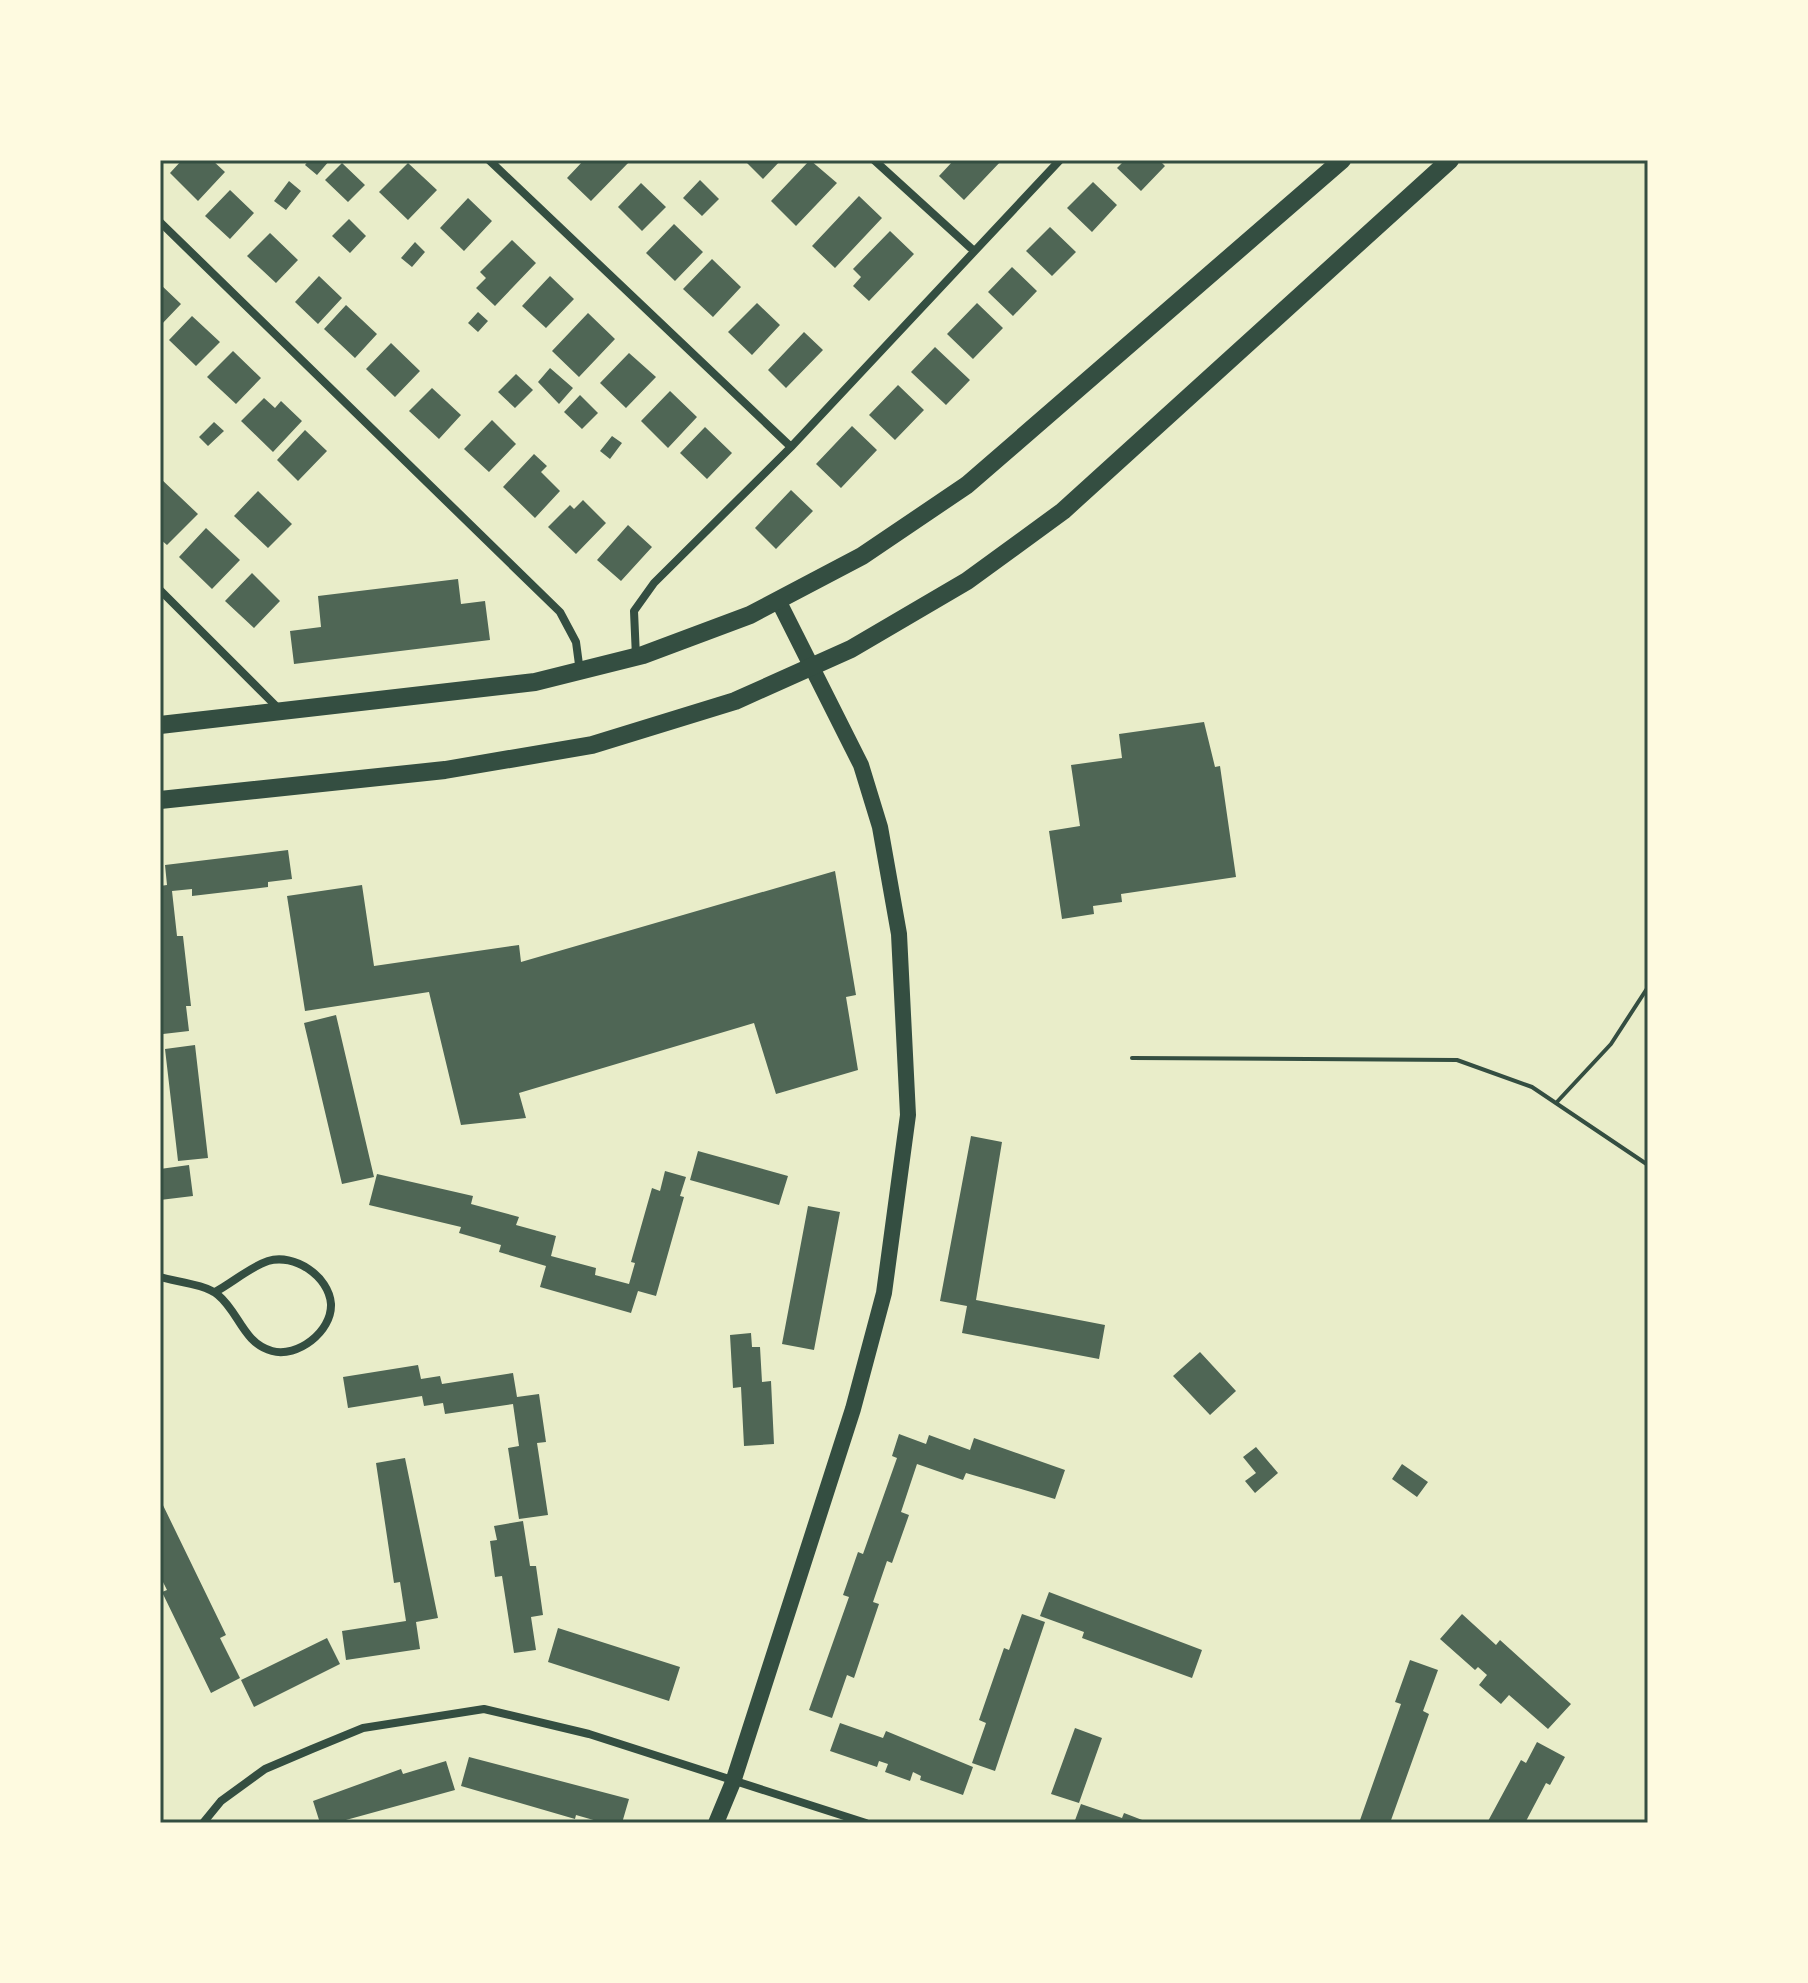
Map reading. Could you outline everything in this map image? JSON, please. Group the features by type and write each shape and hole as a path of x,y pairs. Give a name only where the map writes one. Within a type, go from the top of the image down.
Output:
{"highway":[{"path":"160,725 494,689 580,673 723,627 779,602 878,546 967,485 1342,160"},
{"path":"160,800 445,770 549,754 638,734 697,715 812,668 945,595 1045,525 1450,160"}],"main road":[{"path":"716,1823 733,1782 853,1409 881,1308 908,1115 899,934 880,827 861,765 779,602"}],"street":[{"path":"489,160 791,447"},
{"path":"874,160 974,251"},
{"path":"636,657 634,611 639,601 791,447 1060,160"},
{"path":"160,222 560,612 576,642 580,673"},
{"path":"160,590 281,712"},
{"path":"160,1277 215,1292 248,1336 258,1346 274,1352 288,1352 313,1338 326,1324 331,1303 326,1287 314,1273 281,1259 266,1262 215,1292"},
{"path":"203,1823 221,1801 265,1769 363,1728 484,1709 589,1734 866,1823"}],"path":[{"path":"1556,1103 1611,1044 1648,987"},
{"path":"1132,1058 1457,1060 1532,1087 1648,1165"}],"building":[{"path":"182,160 212,160 225,172 198,201 170,173"},
{"path":"309,160 330,160 317,175 305,165"},
{"path":"584,160 631,160 591,201 567,178"},
{"path":"744,160 781,160 763,179"},
{"path":"810,160 837,183 796,226 771,201"},
{"path":"954,160 1002,160 964,200 939,176"},
{"path":"1125,160 1159,160 1165,166 1141,191 1117,168"},
{"path":"342,163 365,185 348,202 325,180"},
{"path":"408,163 437,190 408,220 379,192"},
{"path":"700,180 719,199 702,216 683,198"},
{"path":"289,181 301,191 286,210 274,201"},
{"path":"1093,182 1117,205 1092,232 1067,208"},
{"path":"641,183 666,207 642,231 618,207"},
{"path":"230,190 254,213 230,239 205,216"},
{"path":"859,196 882,218 835,268 812,246"},
{"path":"468,198 492,221 464,251 440,228"},
{"path":"349,219 366,236 350,253 332,236"},
{"path":"674,224 703,252 675,281 646,253"},
{"path":"1050,227 1076,252 1052,276 1026,251"},
{"path":"890,231 914,254 869,301 853,286 861,277 853,269"},
{"path":"270,233 298,260 276,283 247,256"},
{"path":"512,240 536,263 495,306 476,288 486,278 480,272"},
{"path":"415,242 425,252 412,267 401,258"},
{"path":"712,259 741,287 713,317 683,289"},
{"path":"1012,267 1037,291 1013,316 988,292"},
{"path":"319,276 342,298 318,324 295,302"},
{"path":"550,276 574,299 546,328 522,306"},
{"path":"160,284 181,304 160,326"},
{"path":"757,303 780,325 752,355 728,332"},
{"path":"977,303 1003,328 973,359 947,334"},
{"path":"346,305 377,334 355,358 324,329"},
{"path":"478,312 488,321 478,332 468,323"},
{"path":"588,313 615,339 579,377 552,351"},
{"path":"192,316 220,342 196,366 169,340"},
{"path":"804,332 823,350 786,388 768,370"},
{"path":"391,343 420,371 395,397 366,369"},
{"path":"935,347 970,380 946,405 911,372"},
{"path":"233,351 261,378 236,404 207,377"},
{"path":"629,353 656,377 626,408 600,383"},
{"path":"550,368 573,388 559,404 538,382"},
{"path":"516,374 533,390 515,408 498,392"},
{"path":"898,385 924,410 895,440 869,415"},
{"path":"432,388 461,415 439,439 409,411"},
{"path":"670,391 697,417 668,448 641,421"},
{"path":"580,395 598,413 582,429 564,412"},
{"path":"264,398 275,408 281,401 302,421 273,452 241,421"},
{"path":"492,420 516,444 489,472 464,449"},
{"path":"214,422 224,431 208,446 199,437"},
{"path":"852,426 877,450 841,488 816,464"},
{"path":"705,427 732,453 707,479 680,453"},
{"path":"305,430 327,451 298,481 277,460"},
{"path":"612,436 622,443 610,459 600,451"},
{"path":"534,454 547,466 541,472 560,491 535,518 503,487"},
{"path":"160,478 198,514 167,545 160,539"},
{"path":"791,490 813,511 776,549 755,528"},
{"path":"258,491 292,524 268,548 234,516"},
{"path":"583,500 606,523 576,554 548,527 570,505 574,509"},
{"path":"628,525 652,547 621,581 597,560"},
{"path":"206,528 240,560 212,589 179,557"},
{"path":"252,573 280,601 254,628 225,601"},
{"path":"458,579 461,604 485,601 490,640 294,664 290,631 321,627 318,596"},
{"path":"1204,722 1215,767 1220,766 1236,877 1121,894 1122,902 1093,906 1094,914 1062,919 1049,831 1080,826 1071,765 1122,758 1119,734"},
{"path":"288,850 292,879 268,882 268,887 192,896 192,889 172,891 177,936 183,936 191,1006 186,1006 189,1031 163,1034 160,886 167,885 165,865"},
{"path":"835,871 856,995 846,997 858,1070 776,1094 754,1023 519,1093 526,1118 461,1125 429,992 305,1011 287,896 362,885 374,966 519,945 521,962"},
{"path":"336,1015 374,1177 342,1184 304,1023"},
{"path":"195,1045 208,1158 178,1161 165,1049"},
{"path":"971,1136 1002,1142 976,1300 1105,1325 1099,1359 962,1333 967,1306 940,1301"},
{"path":"698,1151 788,1176 779,1205 690,1180"},
{"path":"189,1165 193,1196 160,1200 160,1169"},
{"path":"665,1171 686,1177 680,1196 684,1197 656,1296 638,1291 631,1313 540,1287 546,1266 499,1252 501,1245 459,1233 461,1227 369,1205 377,1174 473,1196 471,1204 519,1217 516,1225 556,1236 551,1256 596,1268 595,1275 629,1284 635,1263 631,1262 652,1188 660,1191"},
{"path":"808,1206 840,1212 814,1350 782,1344"},
{"path":"751,1333 752,1347 760,1347 762,1382 771,1381 774,1444 744,1446 741,1387 733,1388 730,1335"},
{"path":"1200,1352 1236,1391 1210,1415 1173,1376"},
{"path":"418,1365 421,1379 440,1376 442,1384 513,1373 517,1397 539,1394 546,1442 537,1443 548,1515 519,1519 508,1448 519,1446 513,1404 445,1414 443,1403 424,1406 422,1396 348,1408 343,1377"},
{"path":"899,1434 926,1444 929,1435 970,1450 974,1438 1065,1470 1055,1499 966,1473 963,1480 917,1464 901,1512 909,1515 892,1563 887,1561 873,1602 879,1604 854,1678 847,1675 832,1718 809,1710 849,1597 843,1595 858,1552 863,1554 897,1458 892,1456"},
{"path":"1256,1447 1278,1473 1255,1493 1245,1481 1256,1473 1243,1457"},
{"path":"405,1458 438,1618 416,1622 420,1649 346,1660 342,1631 406,1621 400,1582 394,1583 376,1463"},
{"path":"1402,1464 1428,1482 1417,1497 1392,1479"},
{"path":"160,1499 226,1635 220,1638 240,1678 211,1693 162,1592 167,1590 160,1576"},
{"path":"523,1521 530,1566 536,1566 543,1615 531,1617 536,1650 514,1653 502,1576 495,1577 490,1541 497,1540 494,1526"},
{"path":"1049,1592 1202,1650 1192,1678 1082,1638 1084,1632 1040,1616"},
{"path":"1022,1614 1045,1622 995,1771 972,1763 986,1723 979,1720 1004,1648 1009,1650"},
{"path":"1462,1614 1496,1645 1500,1640 1571,1704 1548,1729 1509,1695 1501,1704 1479,1685 1487,1675 1478,1667 1475,1670 1440,1639"},
{"path":"558,1628 680,1667 669,1701 548,1662"},
{"path":"327,1638 340,1664 254,1707 241,1680"},
{"path":"1410,1660 1438,1670 1423,1711 1429,1714 1390,1823 1359,1823 1401,1704 1395,1702"},
{"path":"840,1723 883,1738 886,1731 973,1767 963,1795 920,1780 921,1776 913,1772 910,1781 885,1772 888,1764 879,1761 877,1767 830,1751"},
{"path":"1075,1728 1102,1738 1079,1803 1051,1794"},
{"path":"1537,1742 1565,1757 1550,1785 1546,1783 1525,1823 1487,1823 1521,1760 1526,1763"},
{"path":"469,1757 629,1799 622,1823 604,1823 576,1815 575,1819 461,1786"},
{"path":"446,1761 455,1790 335,1823 320,1823 313,1801 401,1769 403,1774"},
{"path":"1081,1804 1122,1818 1124,1813 1150,1823 1074,1823"}]}
